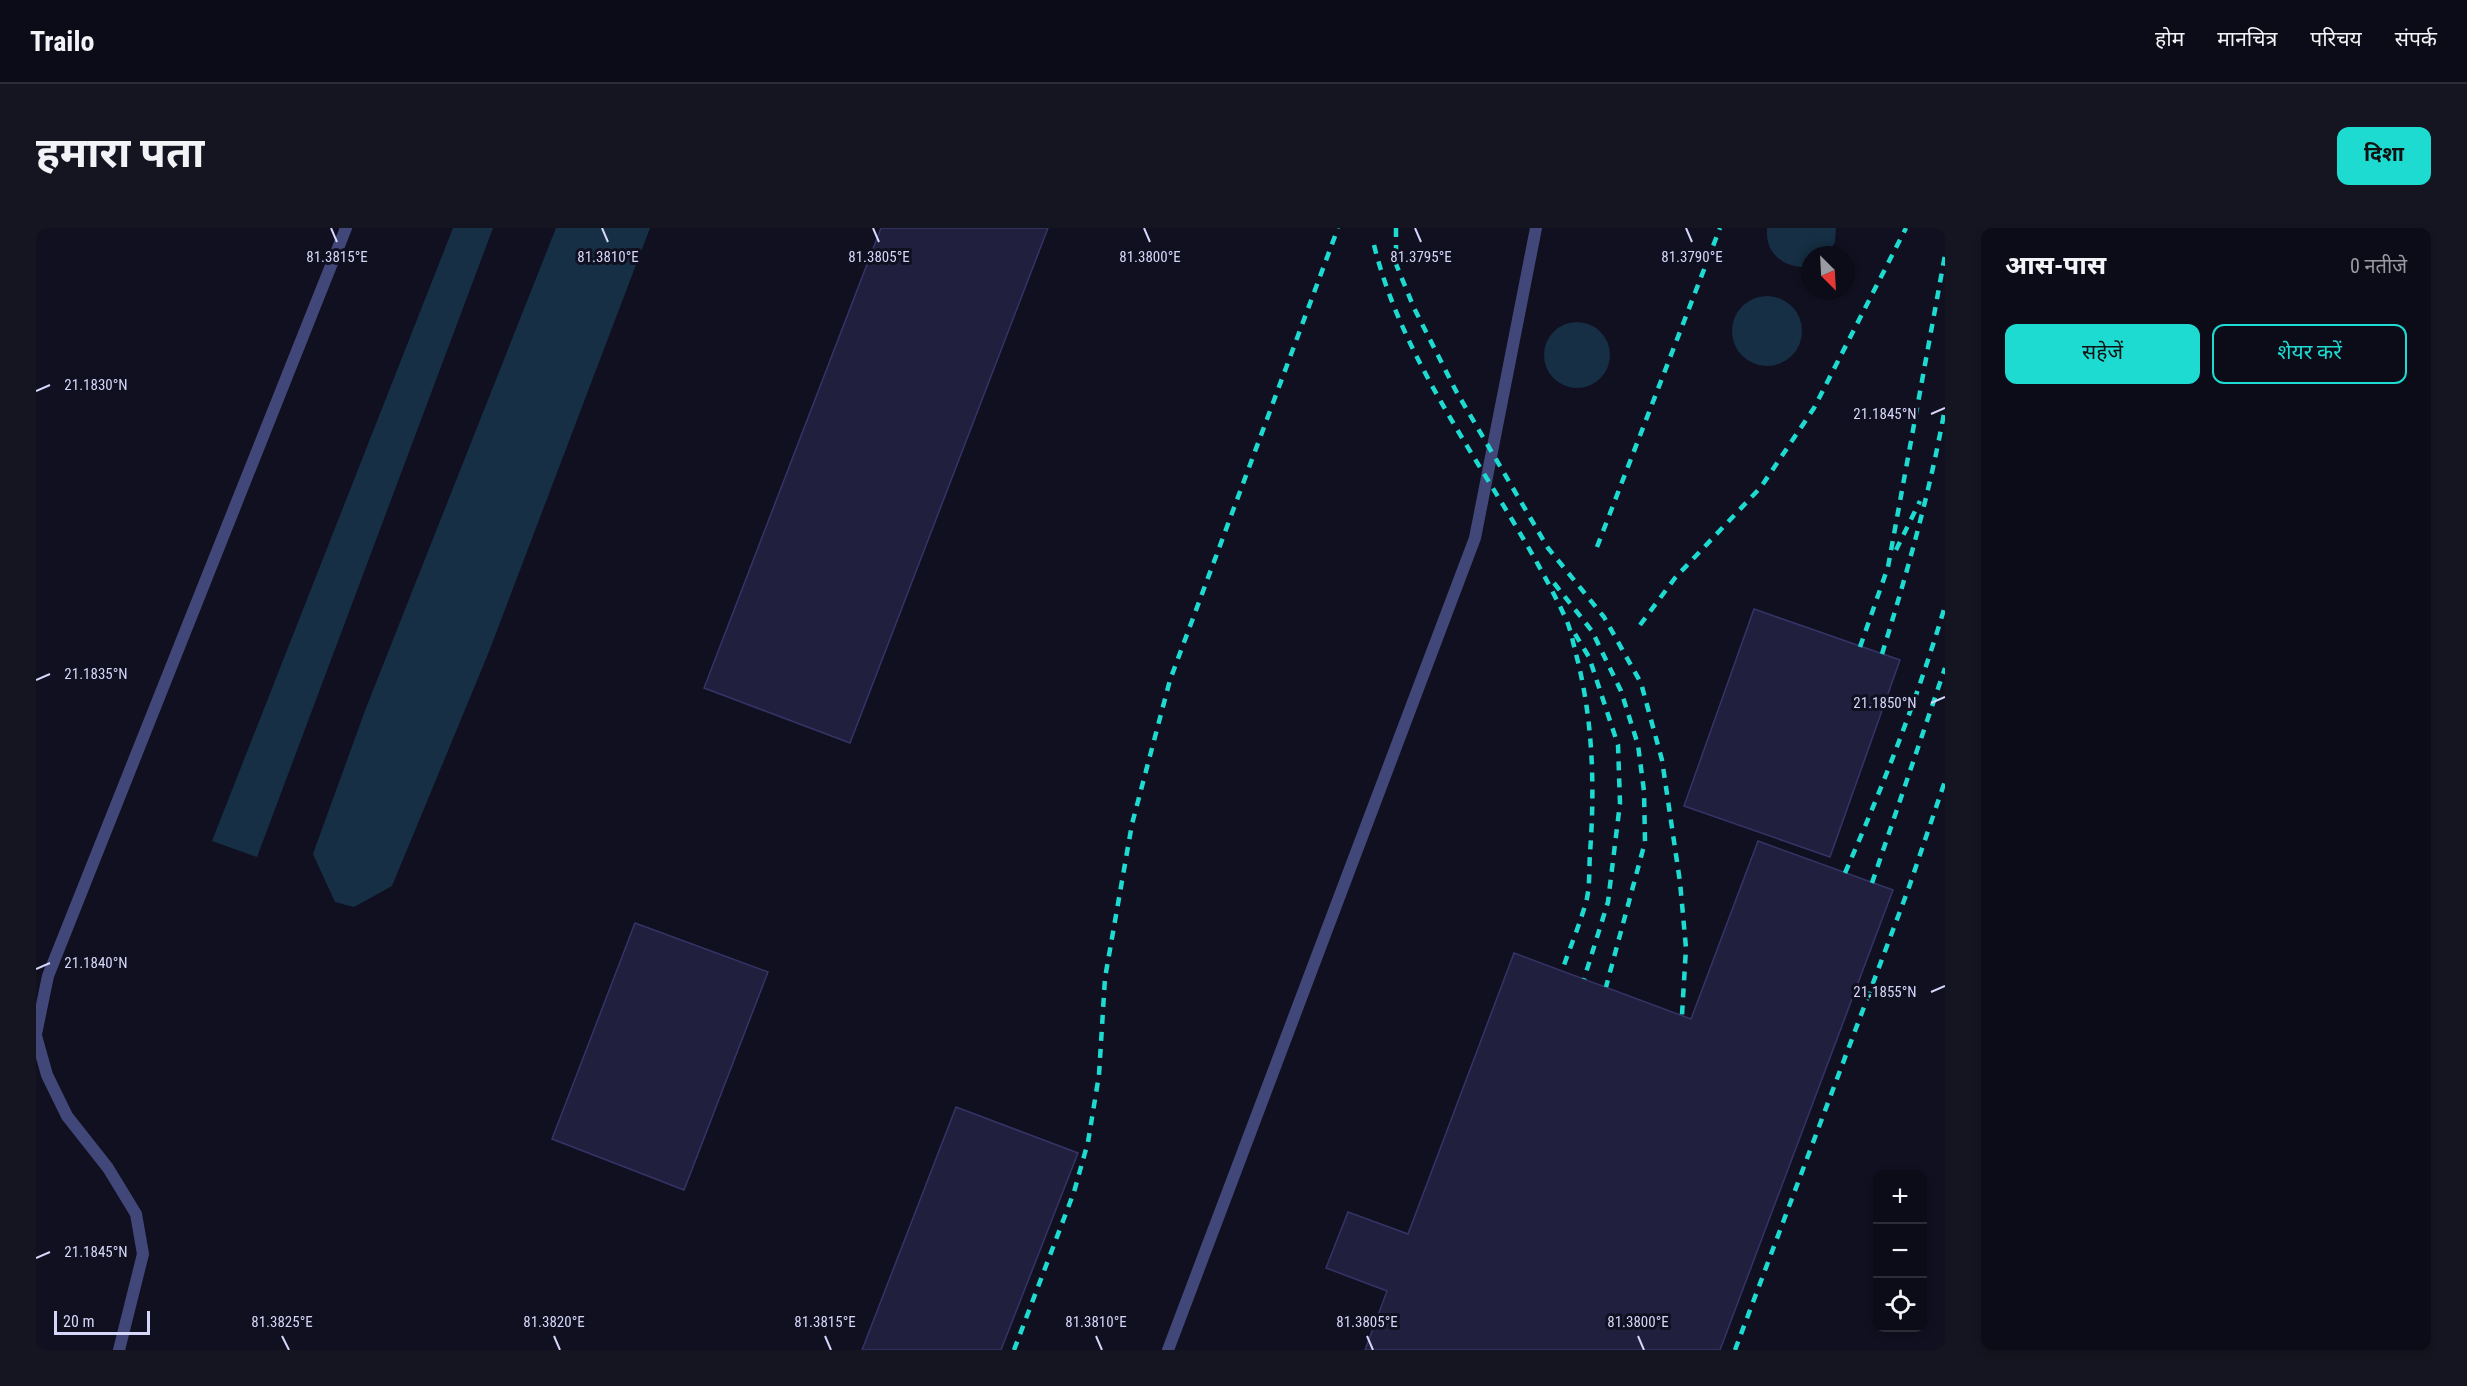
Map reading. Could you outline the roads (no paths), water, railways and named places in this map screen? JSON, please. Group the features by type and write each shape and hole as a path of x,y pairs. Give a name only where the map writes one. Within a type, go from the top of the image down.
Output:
{"lane":[{"path":"119,1350 143,1254 136,1214 108,1168 67,1116 47,1075 36,1035 48,976 346,228"},
{"path":"1168,1350 1475,538 1536,228"}],"water":[{"path":"453,228 493,228 257,857 212,841"},
{"path":"556,228 650,228 488,654 392,886 354,907 335,902 313,854 366,708"},
{"path":"1767,228 1836,228 1833,246 1801,246 1801,267 1792,266 1778,258 1769,246"},
{"path":"1767,296 1780,299 1792,306 1799,318 1802,331 1799,344 1792,356 1780,363 1767,366 1754,363 1742,356 1735,344 1732,331 1735,318 1742,306 1754,299"},
{"path":"1570,322 1584,322 1596,327 1605,336 1610,355 1608,368 1601,379 1584,388 1570,388 1558,383 1549,374 1544,362 1544,348 1549,336 1558,327"}],"railway":[{"path":"1014,1350 1074,1192 1088,1142 1099,1075 1105,978 1132,824 1170,680 1338,228"},
{"path":"1396,228 1396,264 1414,308 1456,391 1548,548 1604,617 1641,683 1662,760 1680,882 1686,948 1682,1015"},
{"path":"1597,547 1720,228"},
{"path":"1640,625 1675,578 1761,487 1814,408 1906,228"},
{"path":"1374,245 1389,294 1410,342 1434,389 1542,573 1566,619 1572,637 1586,703 1591,753 1592,803 1587,898 1562,971"},
{"path":"1860,647 1888,567 1945,255"},
{"path":"1882,654 1917,532 1945,408"},
{"path":"1896,550 1920,501"},
{"path":"1554,583 1592,631 1621,691 1638,745 1644,791 1645,842 1606,987"},
{"path":"1845,873 1899,741 1945,606"},
{"path":"1575,634 1589,657 1618,745 1620,803 1608,902 1584,979"},
{"path":"1872,883 1945,668"},
{"path":"1735,1350 1908,890 1945,781"}]}
